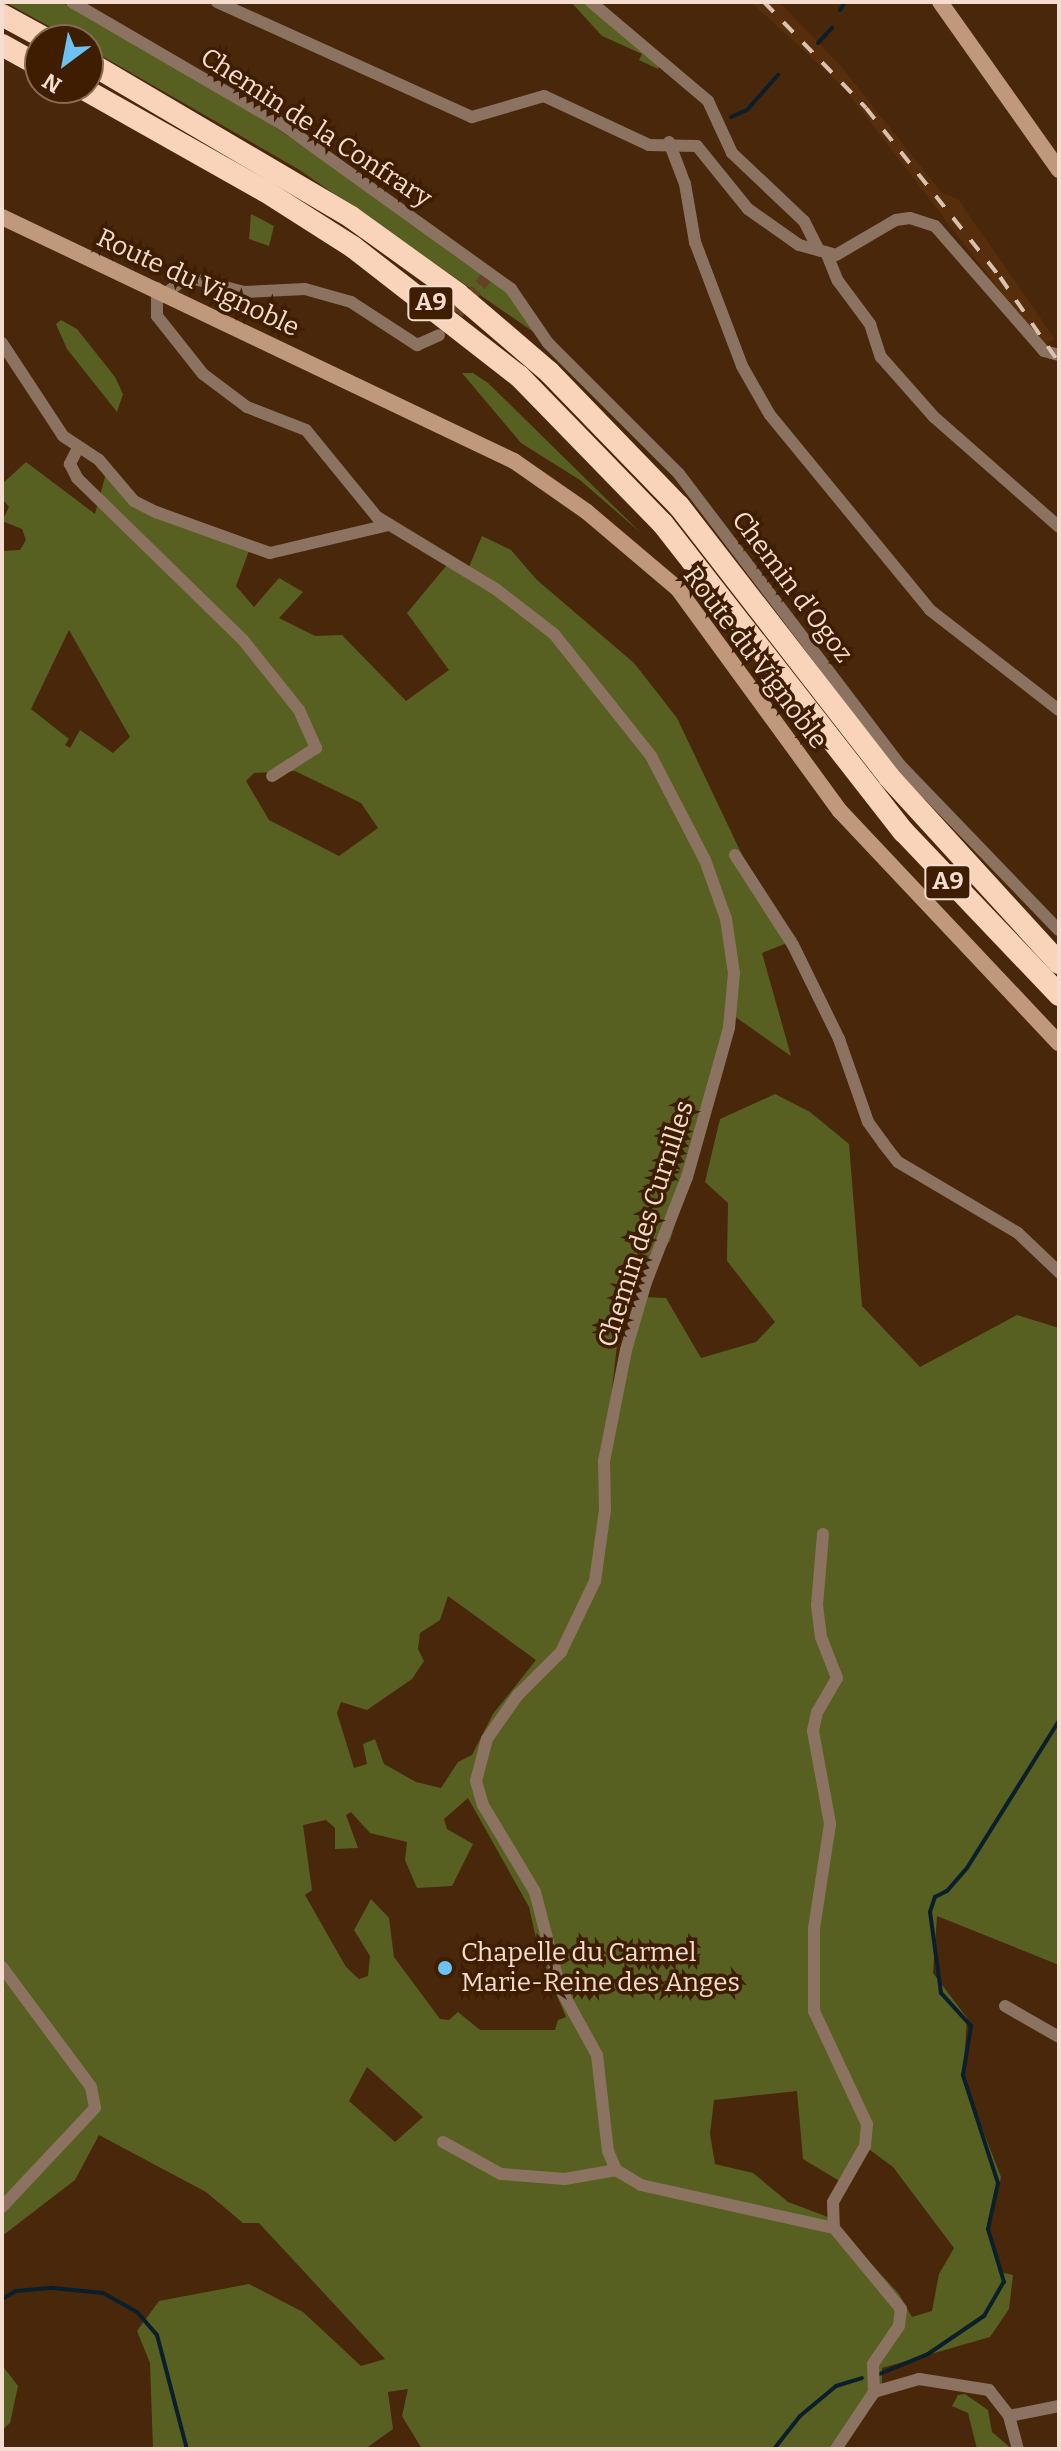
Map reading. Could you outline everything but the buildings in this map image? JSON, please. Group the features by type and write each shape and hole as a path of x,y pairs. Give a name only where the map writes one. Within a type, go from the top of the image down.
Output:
{"highway":[{"path":"2,15 24,27"},
{"path":"2,45 24,57"},
{"name":"A9","path":"104,71 264,162 404,253 512,339 587,408 714,548 880,766 980,883 1059,963"},
{"name":"A9","path":"104,100 276,197 446,315 578,432 720,594 845,760 949,883 1059,995"}],"street":[{"name":"Chemin de la Confrary","path":"72,2 283,125 489,274"},
{"path":"217,2 472,117 544,96 649,145 669,142 697,146 748,209 799,245 822,251 853,248 896,220 910,218 935,226 1044,351 1059,355"},
{"path":"591,2 708,101 732,153 804,221 838,281 870,324 881,357 934,417 1059,527"},
{"path":"940,2 1059,170"},
{"path":"669,142 685,184 695,242 742,366 770,415 930,610 1059,710"},
{"name":"Route du Vignoble","path":"2,217 514,461 661,572 693,607 840,811 1059,1043"},
{"name":"Chemin d'Ogoz","path":"489,274 524,302 548,343 679,474 900,765 1059,930"},
{"path":"161,291 187,277 244,292 305,289 351,302 410,342 424,345 439,335"},
{"name":"Chemin des Curnilles","path":"161,291 157,316 190,362 247,407 306,430 367,508 388,525 497,590 543,625 599,687 651,756 705,860 726,919 734,973 729,1028 708,1106 626,1350 604,1461 605,1510 595,1581 571,1638 502,1716 476,1767 483,1805 535,1892 567,2006 597,2055 608,2151 616,2170"},
{"path":"2,343 77,450 99,460 134,501 186,526 270,553 388,525"},
{"path":"77,450 70,464 77,478 243,640 299,710 316,748 272,776"},
{"path":"735,855 793,945 839,1039 868,1122 883,1143 898,1162 1018,1233 1059,1272"},
{"path":"823,1534 817,1605 821,1637 837,1678 817,1712 813,1731 830,1824 814,1928 814,2011 867,2124 865,2146 833,2202 834,2228 901,2309 899,2326 873,2364 874,2392 836,2449"},
{"path":"2,1967 91,2087 95,2108 2,2207"},
{"path":"1005,2006 1059,2037"},
{"path":"443,2142 501,2174 565,2179 616,2170 641,2185 834,2228"},
{"path":"874,2392 919,2379 976,2385 995,2395 1009,2416 1018,2448"},
{"path":"1009,2416 1059,2406"}],"shaded area":[{"path":"751,2 779,2 840,65 942,193 958,199 1055,339 1042,345 843,87"}],"green space":[{"path":"5,2 62,2 100,24 45,24"},
{"path":"571,2 585,2 660,63 658,69 639,60 642,54 602,36"},
{"path":"104,26 248,109 461,254 511,294 538,335 298,169 104,57"},
{"path":"251,214 274,226 269,246 249,239"},
{"path":"61,320 77,329 115,377 123,394 117,412 67,349 56,324"},
{"path":"462,373 473,373 488,383 641,533 580,480 521,443"},
{"path":"26,462 95,514 108,466 137,499 250,548 236,586 254,607 279,578 303,592 279,618 315,636 342,635 406,701 449,670 407,613 452,559 468,569 482,536 511,550 537,580 634,663 677,718 753,878 797,939 762,953 791,1056 734,1016 670,1241 622,1301 605,1451 641,1297 666,1298 701,1358 756,1342 775,1322 727,1261 728,1203 705,1182 720,1119 775,1094 810,1112 849,1144 862,1306 920,1367 1017,1315 1059,1328 1059,1965 937,1916 933,1973 967,2018 963,2079 1001,2177 989,2231 999,2272 1013,2275 1009,2309 990,2337 882,2368 882,2393 836,2449 422,2449 402,2416 408,2389 388,2392 393,2429 365,2449 153,2449 150,2363 137,2331 159,2301 249,2284 303,2312 361,2366 385,2359 259,2223 243,2223 206,2192 99,2135 75,2180 2,2236 2,551 20,550 26,540 22,529 2,521 9,507 2,499 2,484","holes":["69,630 130,737 113,753 80,730 70,748 65,745 69,739 31,709","295,771 361,803 378,828 339,856 269,820 246,781 254,773","448,1596 536,1660 493,1714 472,1755 458,1762 441,1788 416,1782 384,1764 375,1739 363,1744 367,1764 354,1768 337,1713 341,1702 367,1710 412,1679 424,1661 418,1649 420,1633 440,1620","468,1798 529,1907 540,1956 566,2017 558,2020 555,2030 480,2030 458,2012 449,2020 440,2019 394,1957 389,1918 371,1899 354,1930 370,1956 368,1976 359,1979 346,1967 305,1895 312,1890 303,1825 326,1820 335,1828 335,1849 358,1848 346,1815 351,1812 370,1833 407,1842 405,1860 417,1888 452,1886 473,1844 447,1829 444,1819","367,2067 423,2117 395,2142 349,2101","797,2091 803,2159 841,2182 866,2147 893,2167 954,2248 939,2274 932,2311 912,2317 899,2294 828,2217 788,2202 753,2173 715,2164 710,2134 714,2100"]},
{"path":"2,2365 18,2386 10,2423 2,2430"},
{"path":"965,2394 988,2410 992,2432 1012,2449 977,2449 968,2413 952,2406 958,2395"}],"waterway":[{"path":"840,10 845,2"},
{"path":"818,43 832,28"},
{"path":"731,117 747,110 778,75"},
{"path":"877,2375 928,2354 984,2316 1004,2282 988,2229 998,2183 963,2075 971,2026 941,1993 930,1912 935,1897 947,1891 967,1868 1059,1721"},
{"path":"2,2299 16,2291 53,2288 103,2293 137,2312 157,2335 187,2449"},
{"path":"774,2449 800,2416 836,2386 862,2378"}],"tunnel":[{"path":"446,327 489,274"}],"railway":[{"path":"764,2 866,108 1000,277 1059,363"}],"place":[{"name":"Chapelle du Carmel Marie-Reine des Anges","path":"445,1968"}]}
